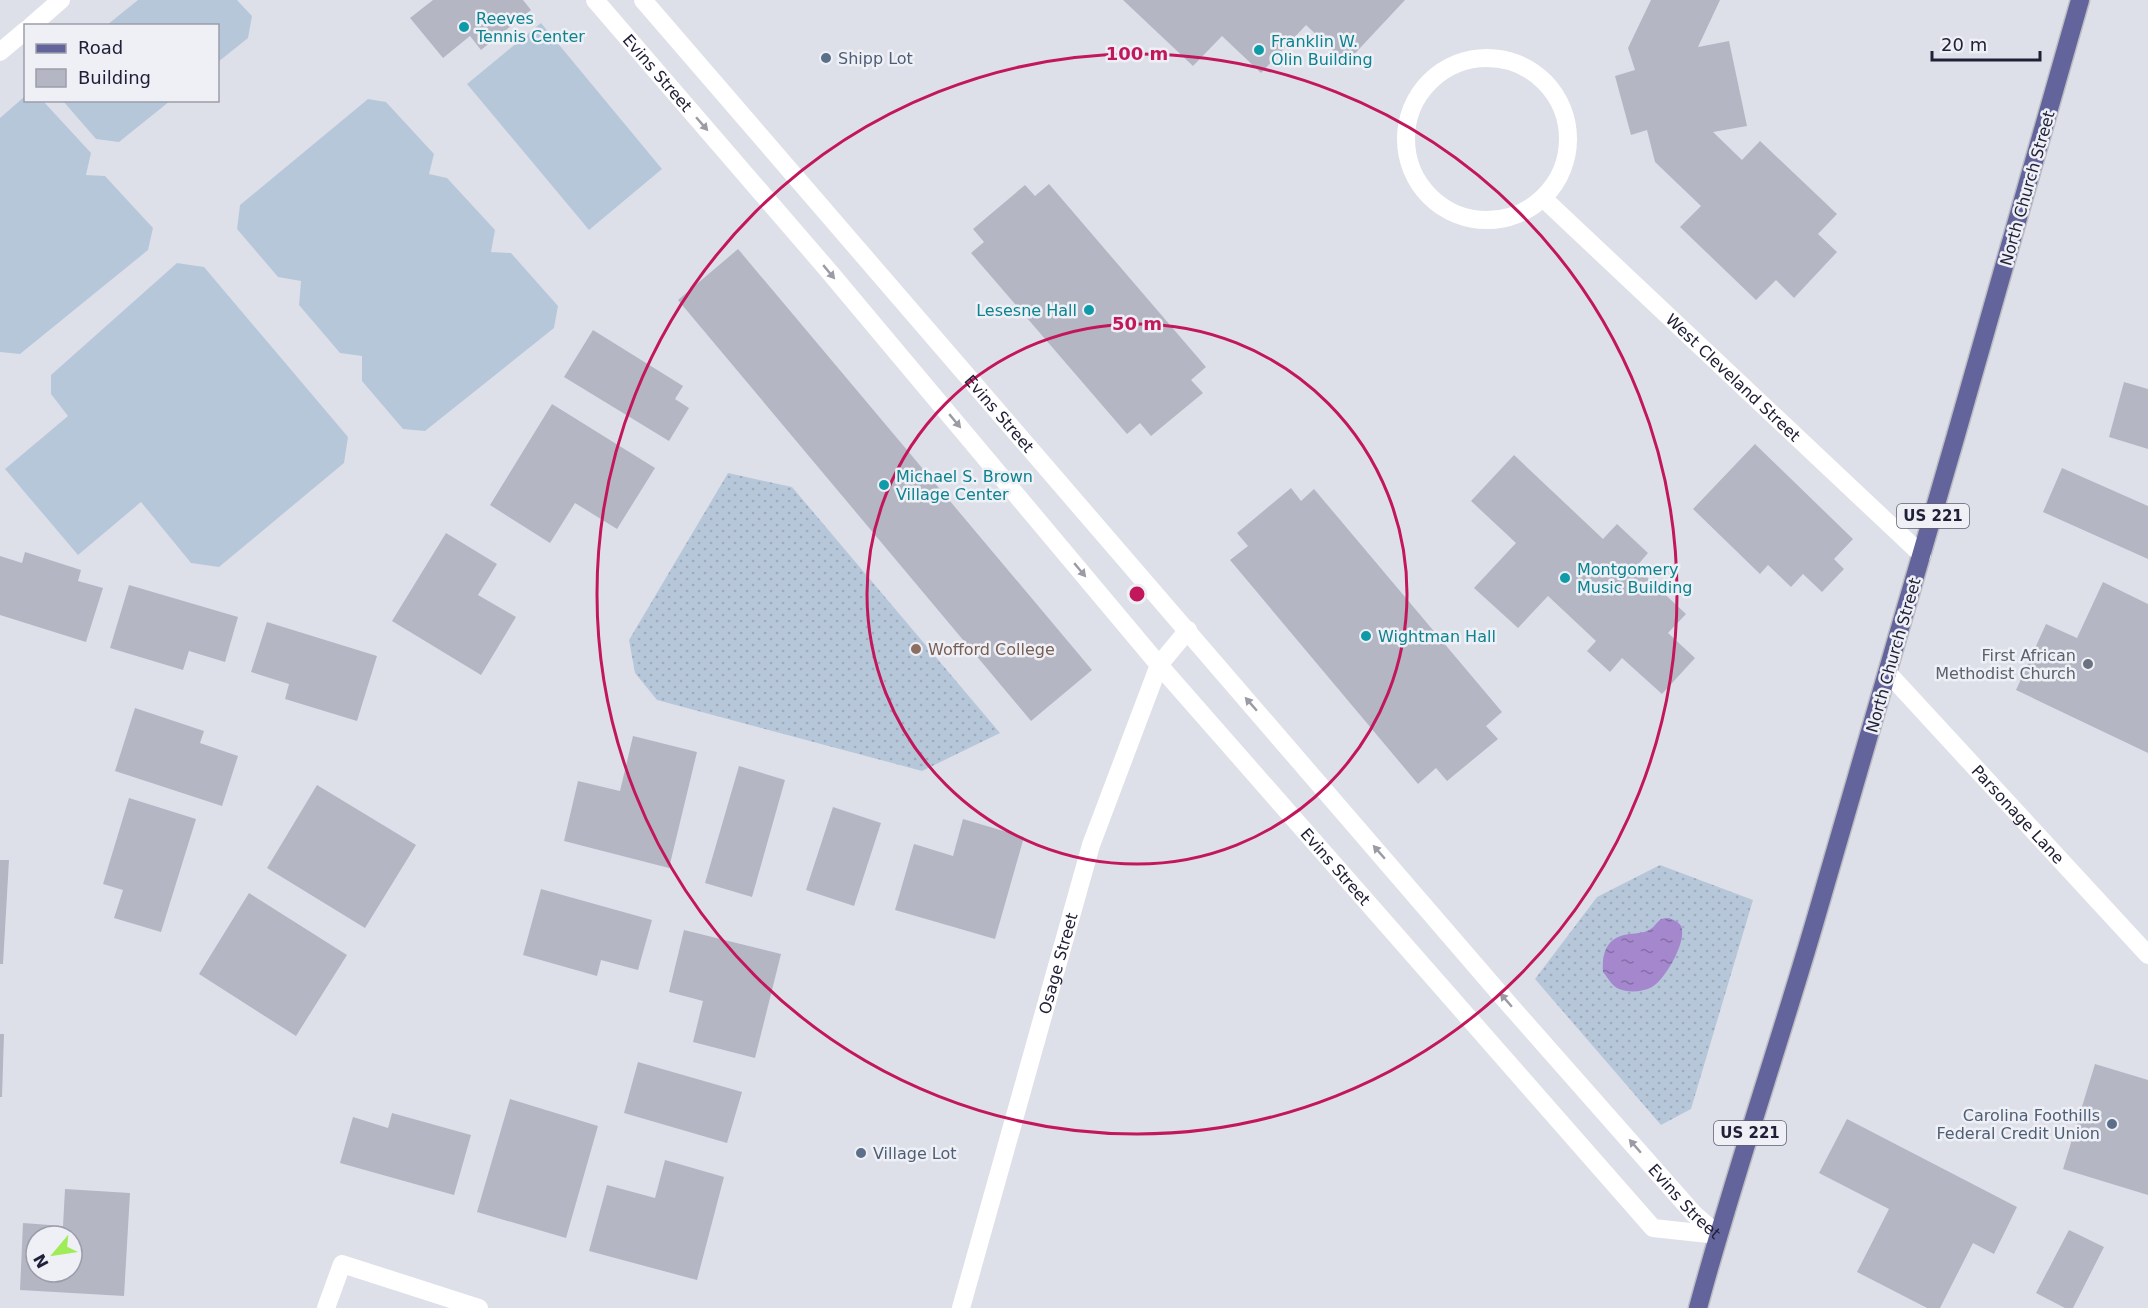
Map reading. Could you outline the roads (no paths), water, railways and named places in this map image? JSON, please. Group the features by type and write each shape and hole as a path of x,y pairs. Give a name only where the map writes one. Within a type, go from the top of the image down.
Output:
{"main road":[{"name":"North Church Street","path":"1698,1308 1718,1235 1780,1041 1888,672 2080,0"}],"street":[{"path":"33,24 61,0"},
{"name":"Evins Street","path":"595,0 835,278 1159,665 1653,1228 1718,1235"},
{"name":"Evins Street","path":"643,0 1507,1002 1694,1214 1718,1235"},
{"path":"0,52 24,32"},
{"path":"1490,57 1521,65 1547,83 1564,110 1569,142 1562,173 1544,199 1516,216 1485,221 1454,214 1428,196 1411,168 1406,137 1413,105 1431,79 1458,63 1490,57"},
{"name":"West Cleveland Street","path":"1544,199 1922,555"},
{"name":"Osage Street","path":"961,1308 1090,845 1159,665 1188,630"},
{"name":"Parsonage Lane","path":"1888,672 2148,955"},
{"path":"326,1308 342,1264 479,1308"}],"water":[{"path":"1669,918 1680,924 1682,932 1678,950 1663,976 1652,987 1640,991 1627,991 1614,986 1603,972 1604,954 1609,944 1618,937 1649,930 1661,919"}],"place":[{"name":"Reeves Tennis Center","path":"464,27"},
{"name":"Franklin W. Olin Building","path":"1259,50"},
{"name":"Shipp Lot","path":"826,58"},
{"name":"Lesesne Hall","path":"1089,310"},
{"name":"Michael S. Brown Village Center","path":"884,485"},
{"name":"Montgomery Music Building","path":"1565,578"},
{"name":"Wightman Hall","path":"1366,636"},
{"name":"Wofford College","path":"916,649"},
{"name":"First African Methodist Church","path":"2088,664"},
{"name":"Carolina Foothills Federal Credit Union","path":"2112,1124"},
{"name":"Village Lot","path":"861,1153"}]}
